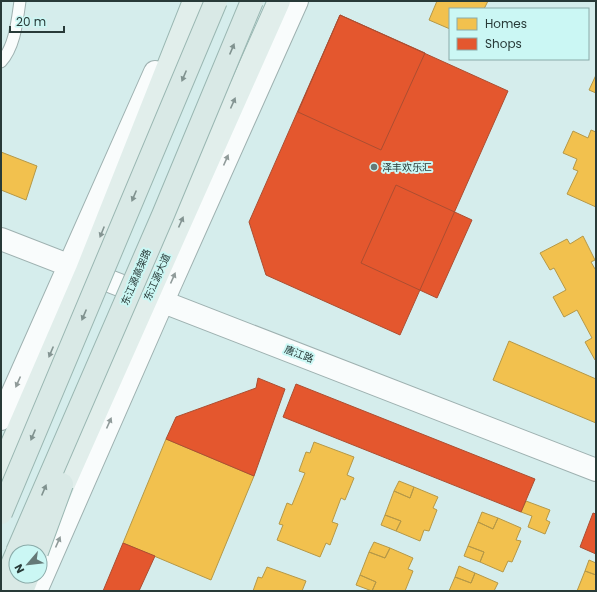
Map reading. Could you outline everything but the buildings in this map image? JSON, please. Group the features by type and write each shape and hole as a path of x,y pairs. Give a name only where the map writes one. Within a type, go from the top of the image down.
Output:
{"highway":[{"path":"2,510 216,1"},
{"name":"东江源高架路","path":"20,544 252,1"},
{"path":"38,544 162,215"},
{"path":"1,590 8,574"}],"main road":[{"path":"1,468 78,269 194,1"},
{"name":"东江源大道","path":"39,544 155,298 279,1"}],"street":[{"path":"1,419 78,269 186,1"},
{"path":"36,591 155,298 297,1"},
{"name":"唐江路","path":"1,239 596,470"}],"lane":[{"path":"1,62 6,56 15,32 20,1"}],"place":[{"name":"泽丰欢乐汇","path":"374,167"}]}
